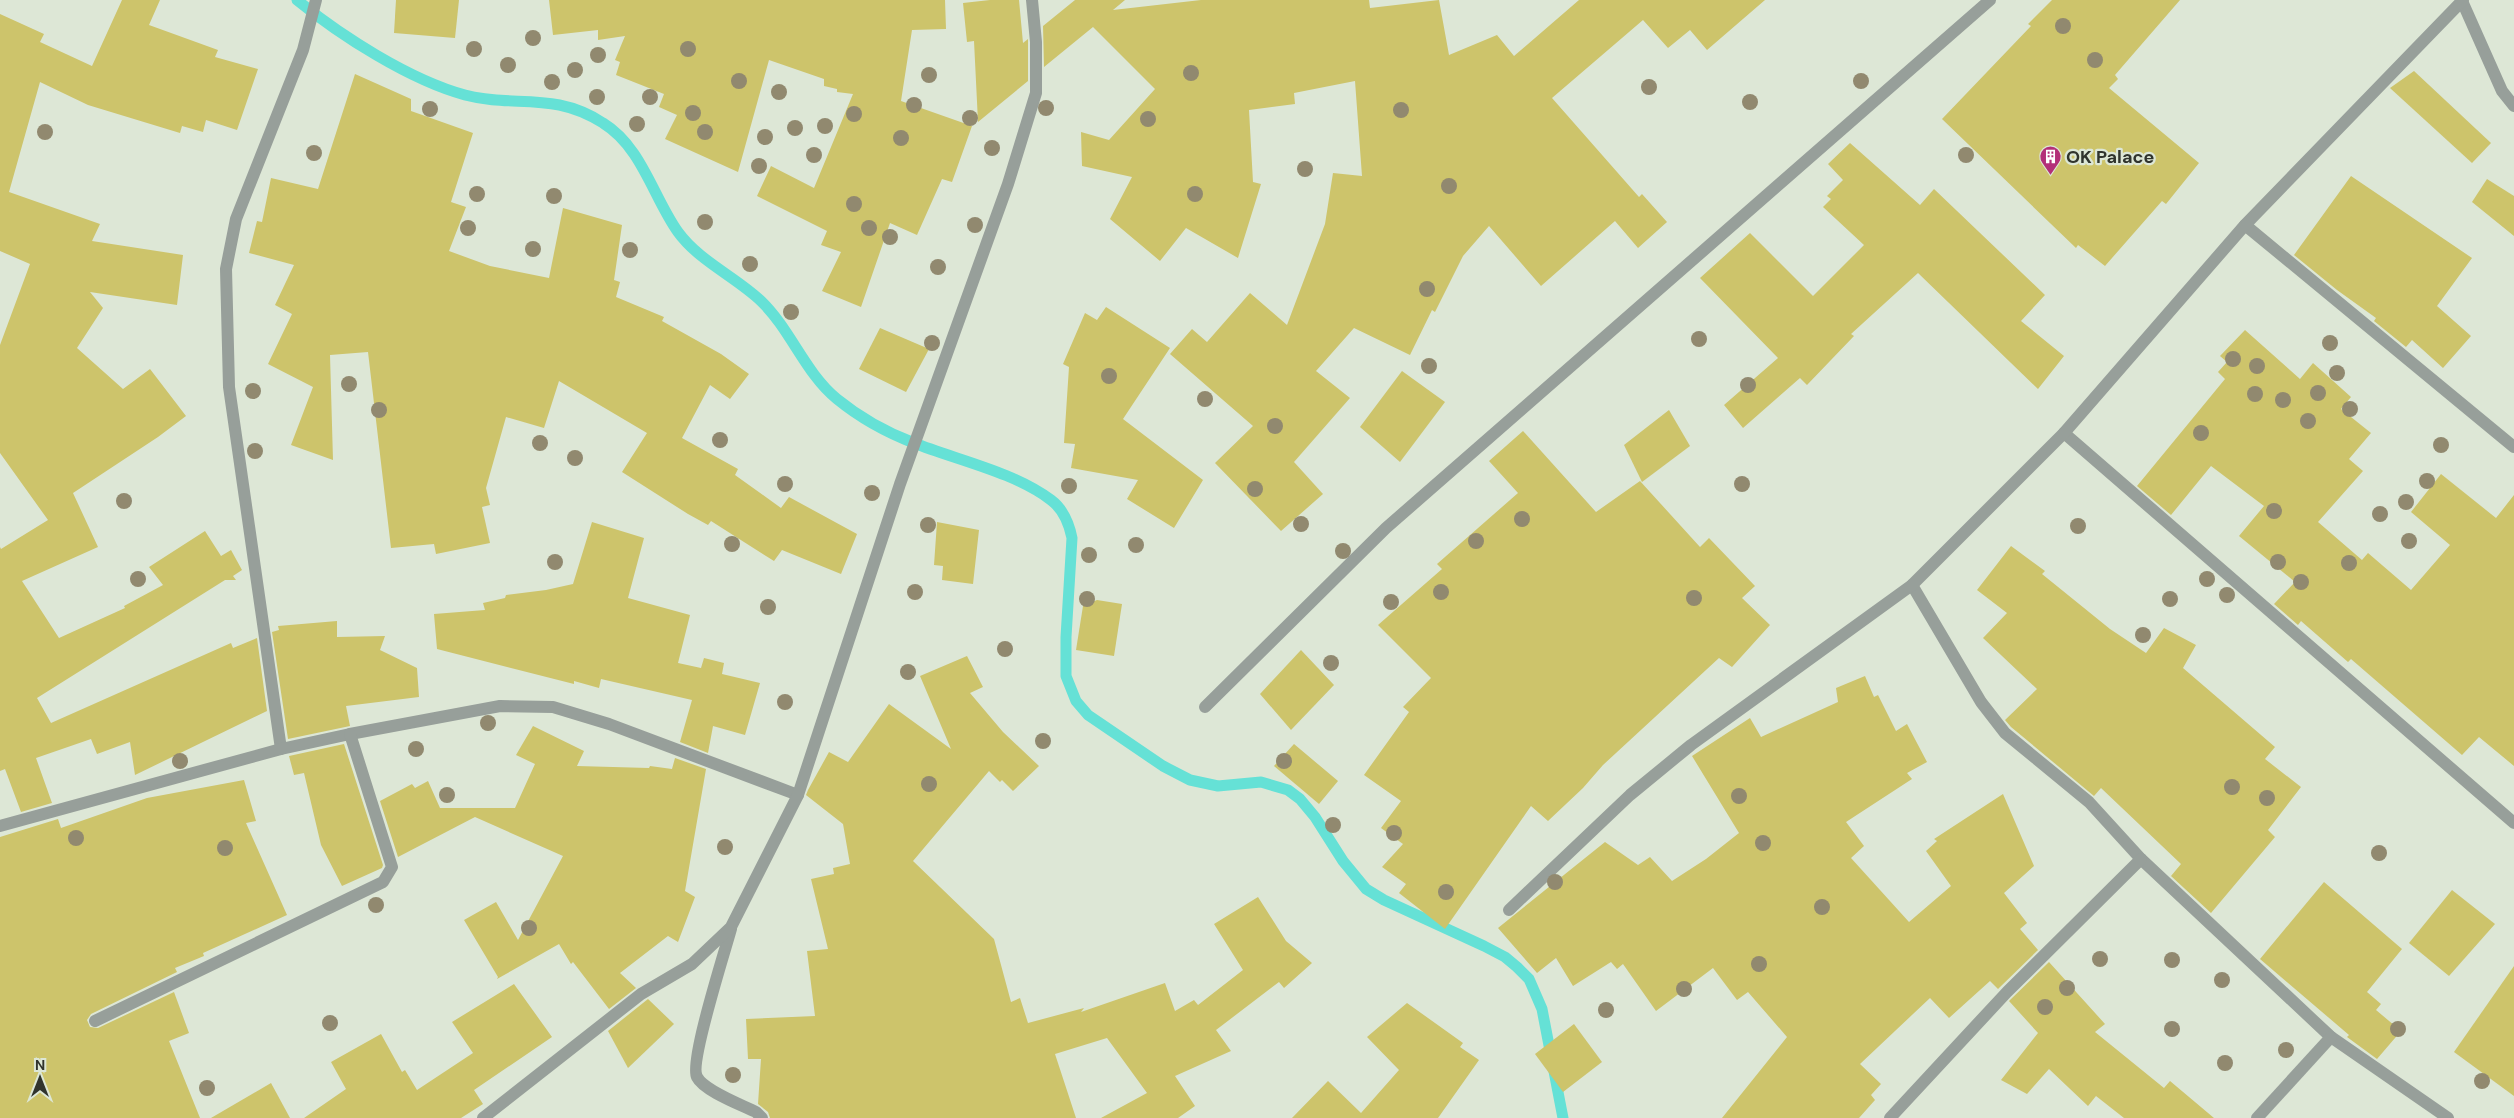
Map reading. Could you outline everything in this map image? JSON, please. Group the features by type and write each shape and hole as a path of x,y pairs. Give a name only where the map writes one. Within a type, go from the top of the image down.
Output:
{"street":[{"path":"281,749 229,387 226,269 236,218 303,50 316,0"},
{"path":"762,1118 756,1112 706,1086 696,1077 695,1065 703,1027 732,927 798,795 900,484 1008,184 1036,93 1036,42 1032,0"},
{"path":"1205,706 1386,528 1990,0"},
{"path":"1509,910 1630,795 1691,745 1912,585 2064,433 2246,225 2462,1 2502,91 2514,106"},
{"path":"2246,225 2514,447"},
{"path":"2064,433 2514,823"},
{"path":"1912,585 1994,720 2005,733 2089,802 2141,859 2331,1038 2448,1118"},
{"path":"0,826 281,749 500,706 553,707 609,724 798,795"},
{"path":"96,1021 383,882 392,867 350,734"},
{"path":"1890,1118 2007,992 2141,859"},
{"path":"483,1118 641,994 692,964 732,927"},
{"path":"2257,1118 2331,1038"}],"building":[{"path":"122,0 160,0 149,25 218,50 215,57 258,69 237,130 206,120 203,132 182,126 180,133 88,105 40,82 9,192 100,224 92,241 183,255 177,305 90,292 103,308 77,348 123,389 150,369 186,416 158,437 73,493 98,547 22,581 59,638 125,608 124,606 163,585 149,567 205,531 221,556 231,550 242,570 233,576 236,580 225,580 37,698 51,723 231,643 233,648 257,638 267,711 135,775 130,742 97,754 91,739 36,758 52,803 21,812 5,769 0,771 0,547 1,549 48,520 0,453 0,345 30,264 0,251 0,14 44,34 40,42 92,66"},
{"path":"396,0 459,0 455,38 394,33"},
{"path":"549,0 945,0 946,29 912,30 901,101 972,126 952,182 942,179 917,235 890,223 861,307 822,291 841,252 821,245 827,231 757,196 771,166 814,188 853,94 837,92 837,89 824,86 824,79 769,60 738,172 665,139 677,115 659,107 664,94 616,75 620,62 615,60 625,36 598,40 598,30 553,35"},
{"path":"990,0 1019,0 1023,43 1028,39 1028,81 978,122 974,41 967,42 963,3"},
{"path":"1075,0 1125,0 1113,10 1201,0 1369,0 1370,8 1439,0 1449,55 1497,35 1514,56 1579,0 1765,0 1707,50 1690,30 1668,48 1643,20 1552,98 1639,197 1642,194 1667,222 1638,248 1615,221 1541,286 1489,226 1463,256 1435,312 1432,310 1410,355 1354,328 1316,371 1350,398 1294,462 1323,494 1281,531 1215,463 1253,426 1170,354 1192,329 1207,342 1250,293 1287,325 1325,224 1333,173 1362,176 1355,81 1294,93 1295,104 1249,110 1253,182 1261,184 1238,258 1186,228 1160,261 1110,219 1132,177 1082,166 1081,132 1109,140 1155,89 1093,27 1044,67 1043,26"},
{"path":"2052,0 2180,0 2115,75 2118,79 2109,88 2199,163 2166,204 2162,201 2105,266 2078,245 2076,248 1942,119 2031,26 2028,24"},
{"path":"2414,71 2491,143 2472,163 2390,88"},
{"path":"355,74 411,99 411,111 473,133 451,202 466,207 449,251 490,266 549,278 563,208 622,225 614,280 620,282 616,297 664,317 662,321 721,354 749,374 730,399 710,385 682,438 738,469 735,475 781,508 789,497 857,534 841,574 782,550 774,561 711,521 708,525 688,514 622,472 647,433 559,381 544,428 506,417 486,488 490,505 482,507 490,543 436,554 434,544 391,548 368,352 330,355 333,460 291,445 313,387 268,364 292,314 275,305 294,265 249,253 257,221 262,222 271,178 318,189"},
{"path":"1850,143 1920,205 1934,189 2045,295 2021,321 2064,356 2038,389 1918,273 1851,334 1854,336 1807,385 1800,378 1743,428 1724,405 1778,358 1700,278 1750,233 1813,296 1864,245 1823,207 1831,199 1827,196 1843,180 1828,164"},
{"path":"2351,176 2472,258 2437,306 2471,336 2443,368 2412,340 2406,347 2374,321 2376,318 2337,290 2294,255"},
{"path":"2487,179 2514,196 2514,236 2472,202"},
{"path":"1106,307 1170,348 1123,419 1203,480 1174,528 1127,499 1138,480 1071,468 1075,444 1064,443 1069,367 1063,364 1085,313 1097,320"},
{"path":"880,328 929,349 906,392 859,369"},
{"path":"2245,330 2300,379 2313,363 2351,397 2341,409 2371,433 2349,459 2363,471 2318,522 2362,560 2368,553 2411,590 2450,545 2411,512 2441,474 2496,518 2514,495 2514,766 2479,737 2462,755 2351,659 2348,662 2301,621 2298,625 2274,604 2295,582 2239,536 2264,506 2211,466 2171,515 2137,486 2225,379 2218,372 2227,362 2220,356"},
{"path":"1402,371 1445,402 1400,462 1360,427"},
{"path":"1669,410 1690,446 1642,482 1624,445"},
{"path":"1523,431 1596,512 1640,481 1700,547 1709,538 1755,586 1742,598 1770,625 1732,667 1719,658 1603,765 1583,788 1548,821 1531,806 1445,929 1399,893 1406,884 1382,867 1403,844 1381,828 1401,801 1364,775 1409,712 1403,707 1431,678 1378,625 1442,569 1437,564 1518,493 1489,461"},
{"path":"592,522 644,538 628,598 690,615 678,663 701,668 704,658 724,663 722,674 760,683 745,735 713,726 708,753 680,742 692,700 601,679 599,688 574,681 574,684 437,649 434,614 485,610 483,603 505,598 506,595 546,590 573,584"},
{"path":"937,522 979,530 973,584 942,580 943,566 934,565"},
{"path":"2011,546 2045,571 2042,574 2110,629 2146,653 2164,628 2196,645 2183,668 2275,747 2265,759 2301,787 2268,830 2275,837 2211,913 2171,876 2181,864 2101,788 2094,796 2005,720 2037,689 1983,638 2007,613 1977,590"},
{"path":"1097,600 1122,604 1114,656 1076,650 1083,606"},
{"path":"337,621 337,637 385,636 380,650 417,668 419,697 346,706 350,726 288,739 272,632 279,630 278,626"},
{"path":"1301,650 1334,685 1291,730 1260,694"},
{"path":"967,656 983,687 970,693 1003,732 1039,766 1013,791 989,771 913,861 994,939 1011,1002 1020,998 1028,1023 1084,1008 1081,1012 1165,983 1175,1011 1194,1000 1198,1005 1243,970 1214,924 1258,897 1286,941 1312,963 1284,988 1279,982 1216,1030 1231,1051 1175,1076 1195,1106 1178,1118 1101,1118 1147,1093 1107,1038 1055,1054 1076,1118 770,1118 768,1112 758,1104 761,1059 748,1059 746,1019 815,1016 807,951 828,949 811,879 834,874 833,868 850,864 843,824 806,795 808,790 829,752 848,762 889,704 951,749 920,676"},
{"path":"1865,676 1874,697 1878,695 1896,731 1907,724 1927,762 1907,773 1912,779 1846,822 1864,846 1851,858 1909,922 1951,886 1926,851 1937,841 1934,839 2003,794 2034,866 2004,893 2027,923 2020,929 2038,950 1998,989 1990,981 1949,1018 1930,998 1860,1064 1881,1084 1871,1095 1875,1100 1859,1118 1722,1118 1787,1037 1748,992 1737,1000 1713,968 1656,1011 1623,964 1617,969 1611,962 1573,986 1556,958 1537,973 1498,928 1605,842 1638,865 1650,857 1672,881 1706,859 1739,833 1692,756 1750,718 1761,737 1838,702 1836,688"},
{"path":"533,726 584,751 577,766 649,768 650,766 672,769 675,758 706,769 685,891 695,897 678,942 668,936 620,973 636,988 609,1009 573,962 571,964 559,944 497,979 498,977 464,920 496,902 518,940 563,856 475,817 398,857 380,801 412,784 415,788 428,781 440,808 515,808 535,764 516,755"},
{"path":"344,744 383,865 382,868 342,886 321,845 304,773 294,775 289,756"},
{"path":"1294,744 1338,781 1319,804 1274,766"},
{"path":"244,780 256,821 246,823 287,915 203,953 204,956 175,968 177,972 91,1014 87,1020 90,1027 98,1028 174,992 189,1033 169,1041 200,1118 0,1118 0,837 58,819 61,828 147,798"},
{"path":"2324,882 2402,949 2367,992 2381,1004 2376,1010 2401,1031 2377,1059 2347,1037 2349,1035 2260,959"},
{"path":"2452,890 2495,924 2449,976 2409,943"},
{"path":"2049,962 2105,1024 2095,1032 2164,1088 2170,1081 2214,1118 2124,1118 2096,1096 2088,1106 2049,1069 2027,1094 2001,1080 2038,1033 2009,1001"},
{"path":"2514,966 2514,1096 2454,1052"},
{"path":"514,984 552,1037 474,1090 483,1104 461,1118 304,1118 346,1089 331,1062 381,1034 402,1072 405,1070 417,1090 473,1053 452,1022"},
{"path":"648,999 674,1024 628,1068 608,1031"},
{"path":"1407,1003 1463,1043 1460,1047 1479,1060 1438,1118 1292,1118 1328,1081 1361,1113 1399,1070 1367,1037"},
{"path":"1574,1024 1602,1062 1563,1092 1535,1054"},
{"path":"271,1083 290,1118 211,1118"}],"waterway":[{"path":"297,0 355,42 399,68 444,88 483,99 534,102 568,107 585,113 603,123 628,145 646,173 678,232 696,252 751,292 772,312 816,377 837,399 864,418 894,434 914,443 1003,474 1036,490 1051,500 1065,517 1072,538 1066,637 1066,676 1076,701 1088,715 1163,766 1190,780 1218,786 1261,782 1288,790 1300,799 1315,817 1343,861 1366,889 1384,900 1484,946 1505,957 1517,967 1529,979 1542,1009 1563,1118"}],"place":[{"name":"OK Palace","path":"2050,176"}]}
